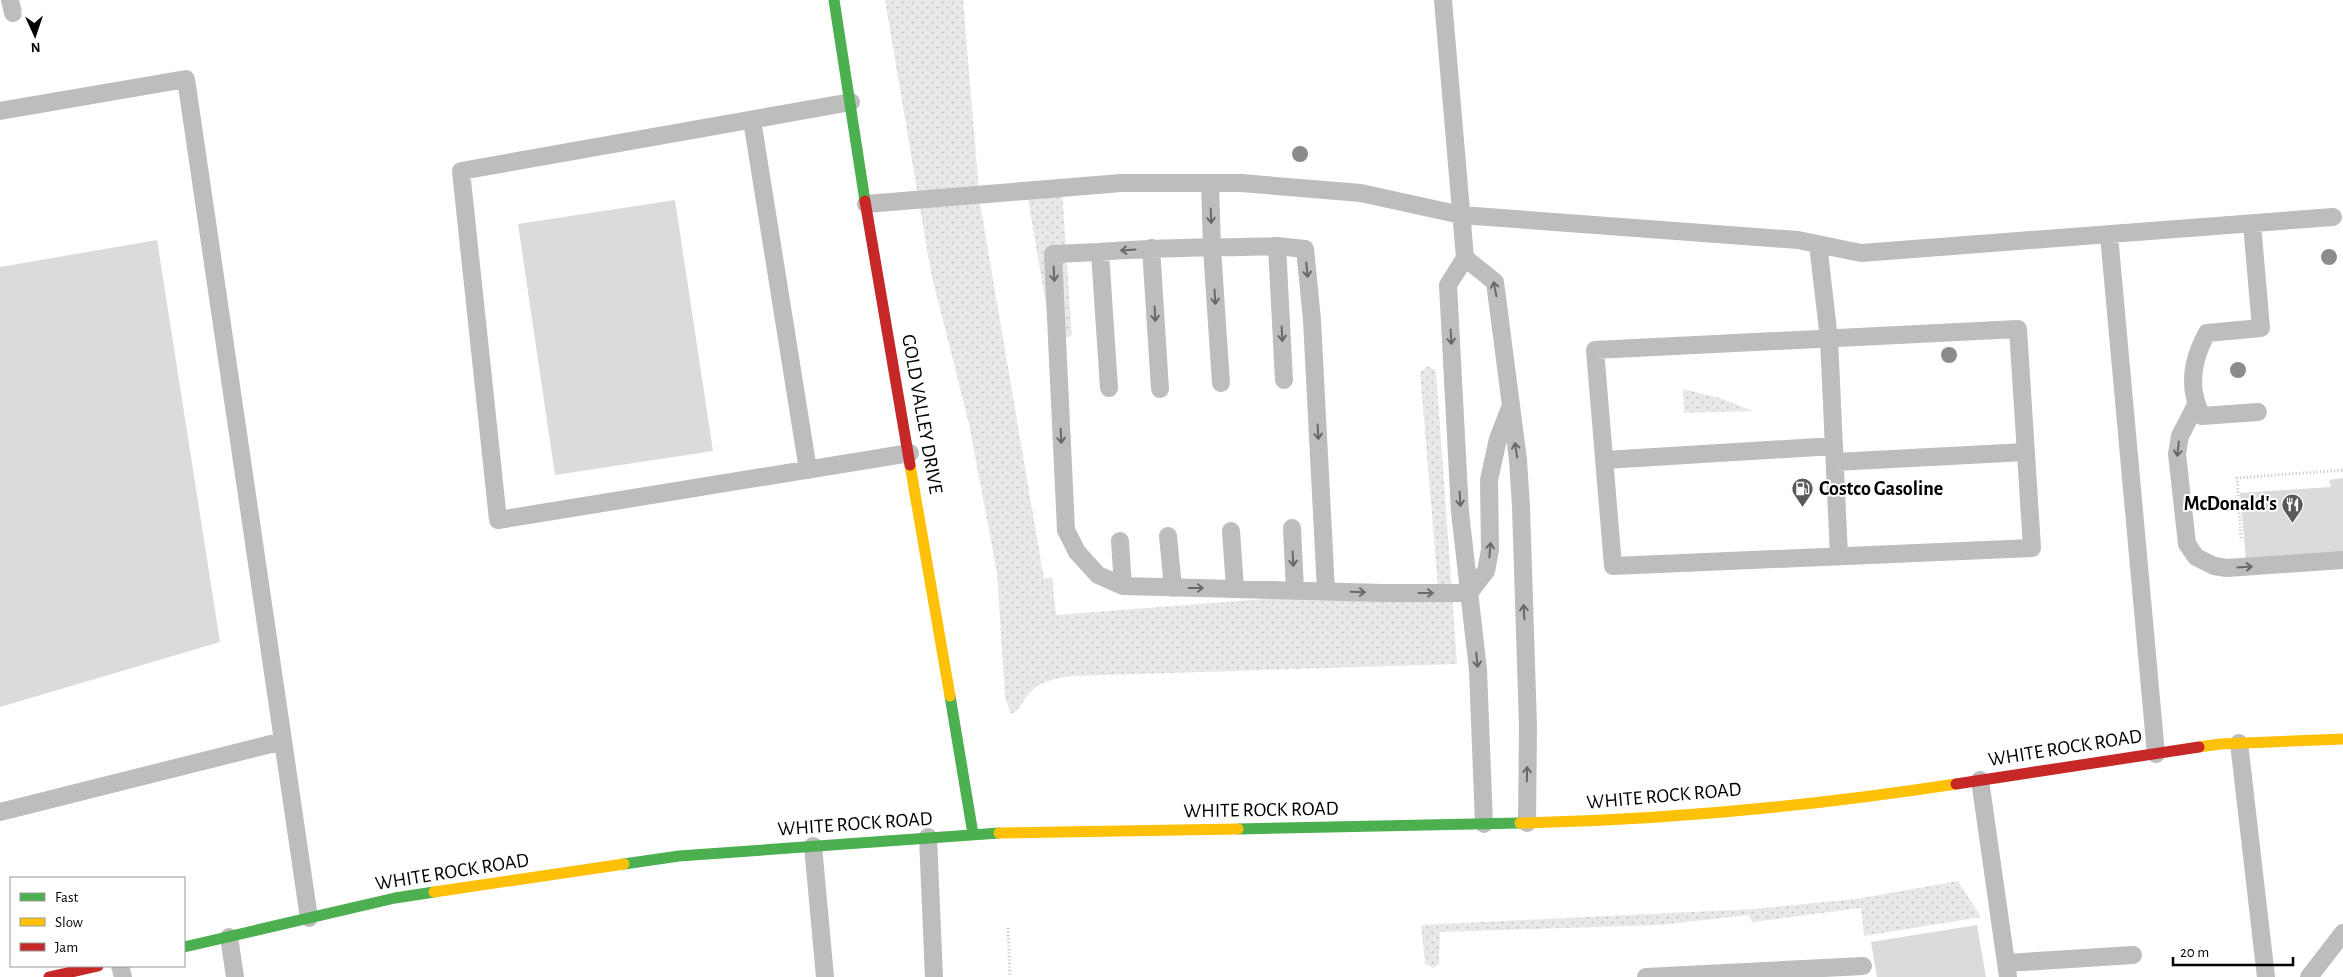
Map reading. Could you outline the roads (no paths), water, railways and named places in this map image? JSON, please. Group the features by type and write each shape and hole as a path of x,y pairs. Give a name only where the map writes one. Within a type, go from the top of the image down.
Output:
{"main road":[{"name":"GOLD VALLEY DRIVE","path":"834,0 866,204 974,834"},
{"name":"WHITE ROCK ROAD","path":"185,946 395,898 679,856 974,834 1601,821 1851,800 2240,743 2343,739"},
{"path":"49,977 94,967"}],"lane":[{"path":"1443,0 1465,258 1448,285 1460,512 1478,670 1484,824"},
{"path":"0,111 186,79 309,918"},
{"path":"851,102 461,171 498,520 910,453"},
{"path":"752,120 808,470"},
{"path":"866,204 1121,183 1241,183 1361,193 1462,216 1698,234 1746,235 1798,240 1861,253 2333,217"},
{"path":"1210,183 1212,248 1221,382"},
{"path":"2252,224 2260,328 2208,333 2197,353 2193,388 2196,405 2202,416 2258,412"},
{"path":"2109,235 2156,754"},
{"path":"1818,244 1829,339 1839,556"},
{"path":"1277,246 1284,380"},
{"path":"1326,591 1312,320 1305,249 1277,246 1151,248 1053,254 1066,530 1077,552 1098,575 1124,586 1295,591 1469,592"},
{"path":"1151,248 1160,389"},
{"path":"1100,252 1110,388"},
{"path":"1465,258 1495,282 1518,460 1528,726 1527,823"},
{"path":"2018,330 2032,548 1612,566 1595,350 1829,339 2018,330"},
{"path":"2196,405 2180,436 2177,454 2187,544 2196,557 2214,566 2227,568 2343,560"},
{"path":"1469,592 1486,571 1490,550 1489,480 1498,439 1510,408"},
{"path":"1605,460 1834,454 2026,452"},
{"path":"1292,528 1295,591"},
{"path":"1231,531 1235,588"},
{"path":"1168,536 1173,588"},
{"path":"1120,541 1124,586"},
{"path":"0,812 283,741"},
{"path":"2240,743 2266,977"},
{"path":"1980,780 2007,970 2133,955"},
{"path":"928,837 934,977"},
{"path":"813,846 826,977"},
{"path":"2309,977 2343,933"},
{"path":"228,936 236,977"},
{"path":"1646,977 1863,966"}],"place":[{"name":"Costco Gasoline","path":"1803,508"},
{"name":"McDonald's","path":"2293,523"}]}
